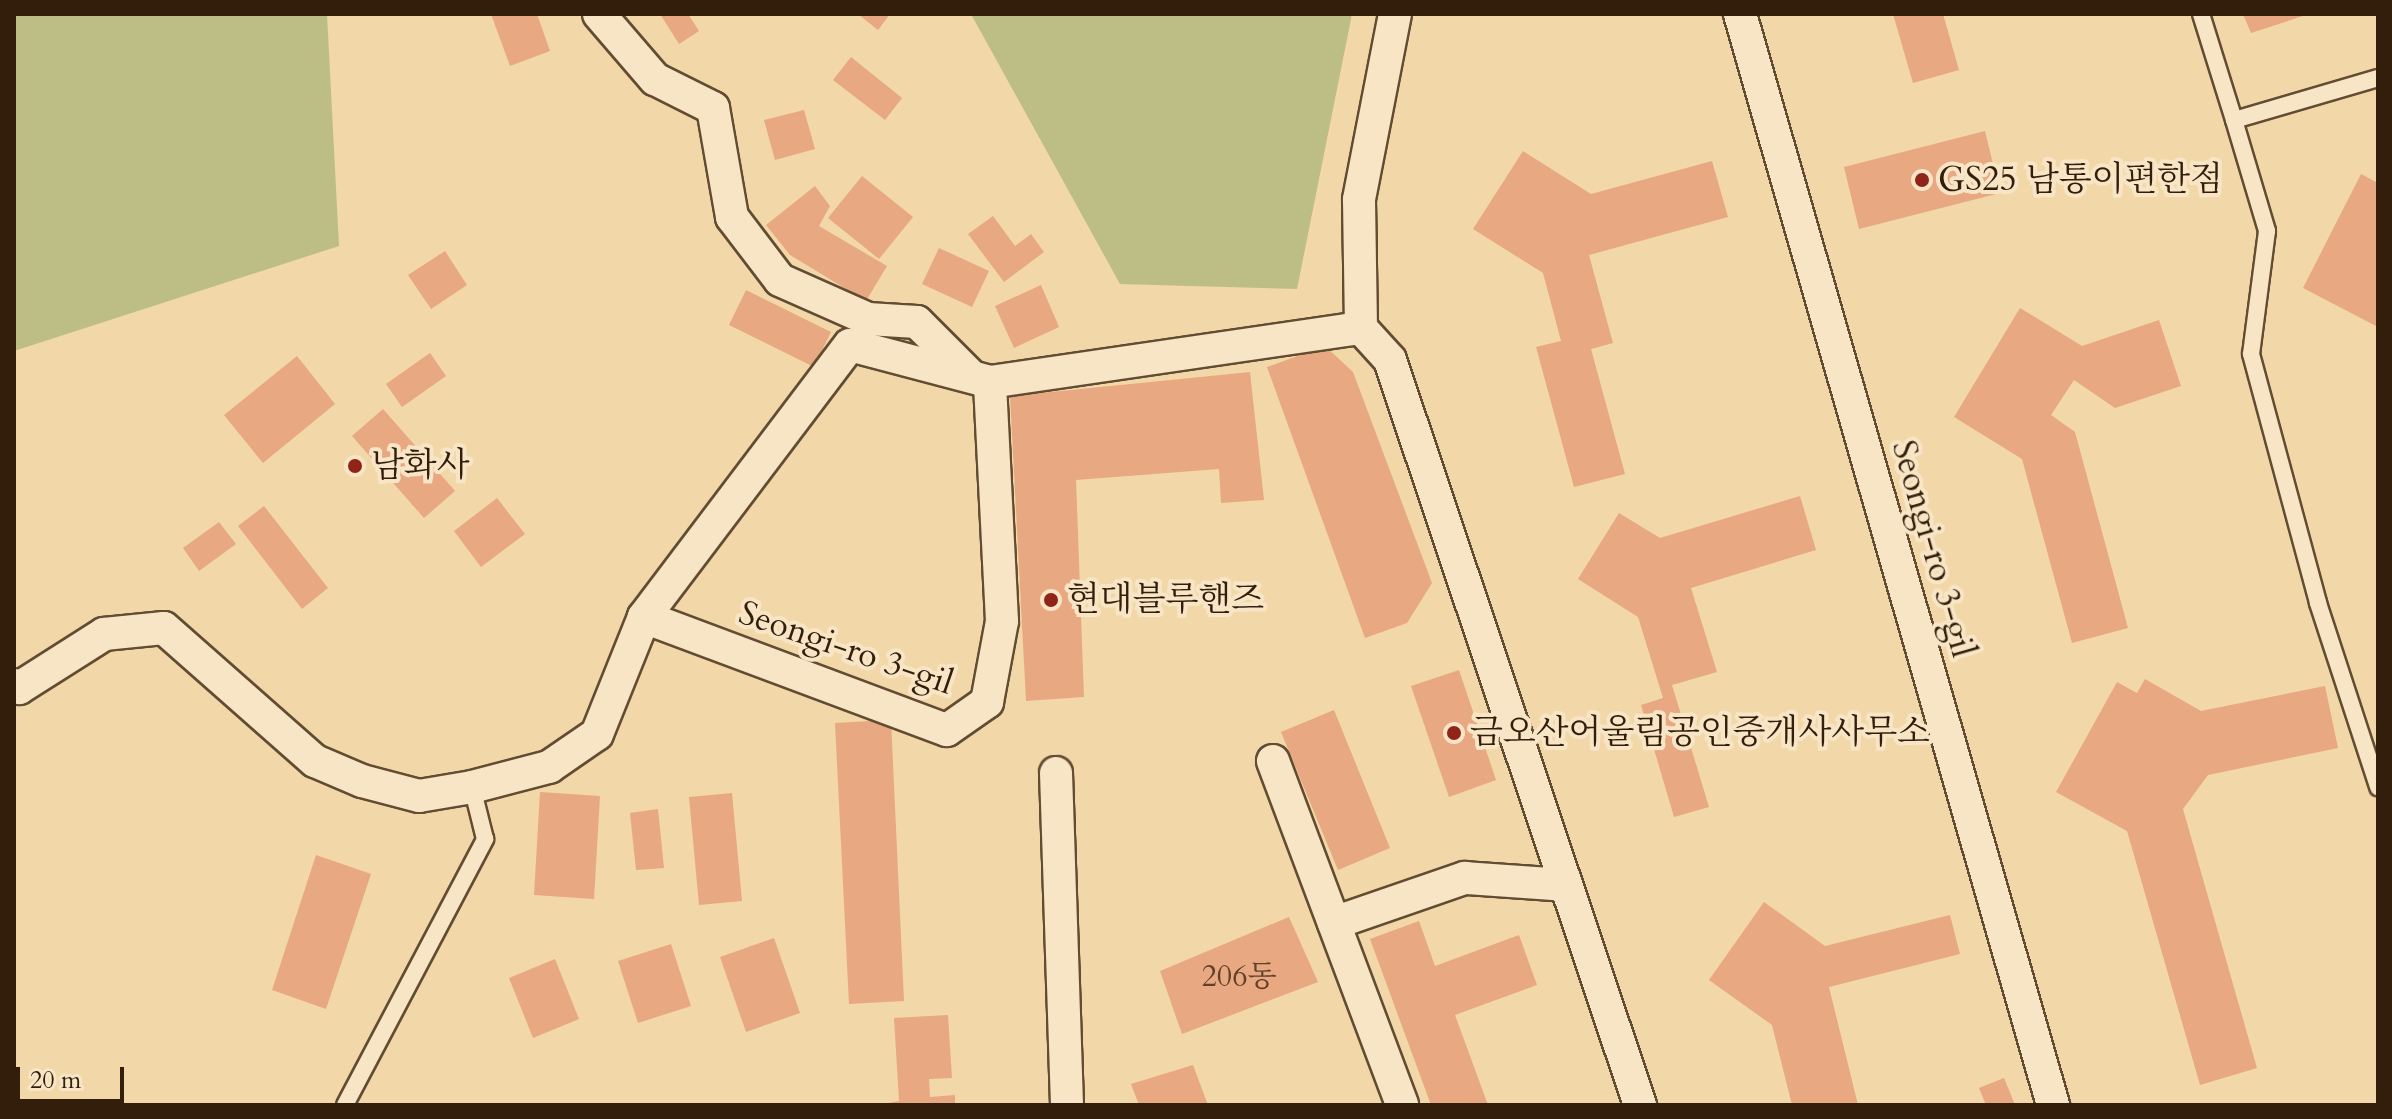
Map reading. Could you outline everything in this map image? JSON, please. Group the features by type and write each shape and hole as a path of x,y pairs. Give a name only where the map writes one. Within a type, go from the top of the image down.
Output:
{"street":[{"path":"599,14 655,79 713,108 732,217 780,280 868,319 917,322 981,379"},
{"path":"1395,14 1359,200 1361,328 1390,360 1640,1105"},
{"name":"Seongi-ro 3-gil","path":"1740,14 2053,1105"},
{"path":"14,685 19,688 104,634 164,628 315,761 362,781 419,796 472,787 549,767 597,734 644,617 850,345 981,379 1361,328"},
{"name":"Seongi-ro 3-gil","path":"644,617 947,730 987,702 1002,621 981,379"},
{"path":"1273,761 1402,1105"},
{"path":"1056,773 1067,1105"},
{"path":"1334,923 1465,878 1566,885"}],"lane":[{"path":"2201,14 2267,231 2251,354 2318,603 2378,787"},
{"path":"2234,120 2378,78"},
{"path":"345,1105 485,839 472,787"}],"green space":[{"path":"14,14 327,14 339,246 14,351"},
{"path":"971,14 1352,14 1297,289 1120,284"}],"building":[{"path":"491,14 537,14 550,51 510,66"},
{"path":"660,14 688,14 699,31 679,44"},
{"path":"858,14 890,14 878,30"},
{"path":"1893,14 1943,14 1959,70 1913,83"},
{"path":"2243,14 2306,14 2306,15 2251,33"},
{"path":"851,57 902,98 885,120 833,80"},
{"path":"804,110 815,149 775,160 764,120"},
{"name":"GS25 남통이편한점","path":"1985,131 2000,193 1859,229 1844,167"},
{"path":"1523,151 1591,194 1712,161 1728,217 1589,255 1613,343 1591,349 1625,474 1574,487 1536,347 1561,341 1543,273 1473,229"},
{"path":"2361,174 2378,183 2378,327 2303,288"},
{"path":"862,176 913,217 879,259 828,218"},
{"path":"815,186 830,206 819,226 887,266 866,301 790,255 766,225"},
{"path":"993,216 1015,246 1031,234 1044,252 1004,282 968,234"},
{"path":"939,248 989,271 972,307 922,284"},
{"path":"445,251 467,285 431,309 408,275"},
{"path":"1041,285 1059,327 1014,348 995,306"},
{"path":"746,290 831,332 814,367 729,325"},
{"path":"2020,308 2082,346 2159,320 2181,386 2115,408 2074,380 2051,415 2075,432 2128,628 2072,643 2022,459 1954,417"},
{"name":"현대블루핸즈","path":"1325,346 1353,372 1432,583 1407,623 1365,638 1267,367"},
{"path":"430,353 446,376 402,407 386,384"},
{"path":"297,356 335,404 263,463 224,415"},
{"name":"현대블루핸즈","path":"1250,372 1264,500 1221,503 1219,469 1076,480 1084,697 1026,701 1010,396"},
{"path":"383,409 455,491 424,518 352,436"},
{"path":"1800,496 1816,550 1691,588 1717,672 1672,685 1709,807 1674,817 1641,705 1663,698 1638,617 1578,579 1619,513 1660,538"},
{"path":"497,498 525,534 481,567 454,531"},
{"path":"264,506 328,588 302,609 238,526"},
{"path":"219,522 236,544 199,571 183,548"},
{"name":"금오산어울림공인중개사사무소","path":"1459,670 1496,780 1449,797 1411,686"},
{"path":"2145,679 2201,711 2325,686 2338,748 2208,775 2183,809 2257,1068 2200,1085 2127,831 2056,792 2117,682 2137,693"},
{"path":"1334,710 1390,848 1338,870 1281,732"},
{"path":"891,720 904,1001 849,1004 835,723"},
{"path":"540,792 600,796 594,899 534,895"},
{"path":"732,793 742,901 699,905 689,797"},
{"path":"658,809 664,868 636,870 630,813"},
{"path":"316,855 371,874 326,1009 272,990"},
{"path":"1764,902 1825,946 1950,915 1960,954 1829,987 1858,1105 1792,1105 1772,1025 1709,980"},
{"path":"1289,917 1318,982 1182,1034 1160,971"},
{"path":"1419,921 1435,966 1519,935 1537,985 1455,1015 1488,1105 1431,1105 1370,939"},
{"path":"774,938 800,1013 746,1032 720,957"},
{"path":"671,944 691,1006 638,1023 618,961"},
{"path":"555,959 579,1019 533,1038 509,978"},
{"path":"948,1015 952,1078 929,1079 930,1097 955,1095 955,1105 876,1105 899,1101 894,1018"},
{"path":"1193,1065 1208,1105 1139,1105 1131,1084"},
{"path":"2004,1078 2015,1105 1986,1105 1979,1088"}],"place":[{"name":"GS25 남통이편한점","path":"1922,180"},
{"name":"남화사","path":"355,466"},
{"name":"현대블루핸즈","path":"1051,600"},
{"name":"금오산어울림공인중개사사무소","path":"1454,733"}]}
